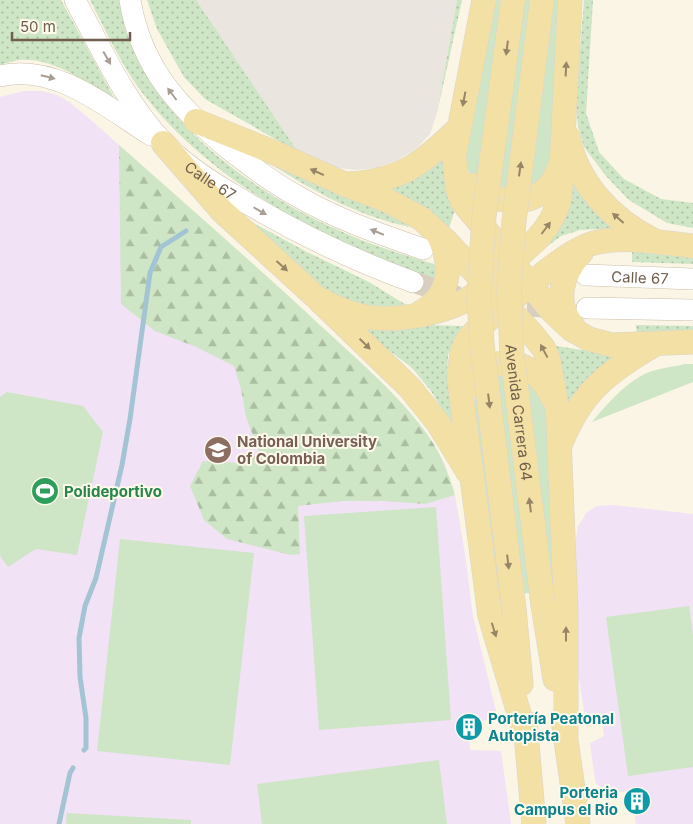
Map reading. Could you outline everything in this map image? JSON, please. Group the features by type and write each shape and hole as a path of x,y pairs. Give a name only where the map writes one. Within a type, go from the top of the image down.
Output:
{"main road":[{"name":"Calle 67","path":"75,0 124,89 163,143 194,169 217,185 293,230 340,253 413,282"},
{"path":"130,0 138,31 153,65 172,94 196,121 264,176 332,214 429,240 444,249 447,262 447,280 442,293 428,308 416,315"},
{"path":"484,0 454,156 455,176 462,201 560,319 582,335 612,345 693,342"},
{"name":"Avenida Carrera 64","path":"514,0 484,216 479,298 482,344 514,608 534,824"},
{"name":"Avenida Carrera 64","path":"542,0 514,221 509,290 512,354 542,606 566,735 578,824"},
{"path":"317,298 335,307 368,317 416,315 460,303 474,295 537,239 552,220 558,208 560,197 570,0"},
{"path":"0,76 18,74 51,77 70,85 163,143 222,211 317,298 410,388 438,424 473,480"},
{"path":"564,116 572,154 579,170 592,190 610,211 624,223 638,233 659,243"},
{"path":"196,121 274,152 404,209 422,219 429,240 486,284 534,335 544,349 550,368 558,413 566,612 566,735"},
{"path":"344,184 382,180 407,171 434,152 458,128"},
{"path":"454,156 460,171 469,183 480,193 494,199 522,201 531,199 549,185 561,164"},
{"path":"526,737 490,616 473,480 463,418 459,378 462,351 467,341 476,331 530,285 565,258 592,244 618,240 693,246"},
{"path":"582,335 570,322 564,310 563,284 567,271 574,260 592,244"},
{"name":"Calle 67","path":"586,274 693,279"},
{"path":"586,308 693,310"},
{"path":"559,448 572,417 588,395 618,368 656,344"},
{"path":"463,418 470,388 478,376 497,364 509,363 524,366 538,375 549,390 558,413"}],"shaded area":[{"path":"195,0 457,0 437,113 430,134 417,148 398,160 376,168 354,170 332,167 298,152"},
{"name":"National University of Colombia","path":"24,91 42,91 57,95 91,120 371,373 404,407 429,437 444,463 455,495 473,616 498,719 459,723 460,737 469,737 470,750 501,751 511,824 0,824 0,97"},
{"path":"613,505 693,514 693,824 636,824 631,791 610,792 597,785 595,780 590,743 604,736 602,719 584,711 577,665 576,538 578,526 587,512 597,506"}],"green space":[{"path":"0,0 61,0 117,103 71,73 46,63 19,60 0,65"},
{"path":"90,0 119,0 126,29 141,66 161,96 184,125 212,151 241,174 304,214 361,240 440,266 437,281 348,245 296,219 250,191 206,158 166,121 140,90 117,52"},
{"path":"147,0 196,0 298,152 205,99 184,77 157,29"},
{"path":"457,0 462,0 437,113"},
{"path":"493,0 561,0 555,158 539,183 526,188 506,189 492,186 474,178 464,165"},
{"path":"584,0 593,0 586,113 599,152 624,179 661,199 693,203 693,228 667,223 629,200 606,176 584,147 578,126 576,103"},
{"path":"119,145 283,291 387,388 416,420 437,450 455,495 425,504 385,501 343,501 298,506 300,554 291,555 227,539 204,520 190,486 203,461 238,463 260,454 246,417 241,389 234,366 196,347 155,331 121,304"},
{"path":"446,154 455,210 449,228 376,185"},
{"path":"262,158 397,217 409,227 351,208 296,180"},
{"path":"569,176 622,228 580,230 561,236 545,248 557,224"},
{"path":"239,215 305,251 369,282 408,306 366,308 328,294"},
{"path":"632,250 693,257 693,264 632,262"},
{"path":"354,323 463,326 448,355 447,380 458,436 431,391 412,368"},
{"path":"636,325 693,326 693,332 637,335"},
{"path":"544,344 620,356 564,407"},
{"path":"693,364 693,382 592,422 618,394 641,376 649,372"},
{"path":"494,374 529,377 550,408 556,590 494,597 473,403 479,385"},
{"name":"Polideportivo","path":"7,392 83,406 103,432 77,555 36,549 8,567 0,556 0,397"},
{"path":"436,507 451,720 319,730 304,516"},
{"path":"120,539 254,553 230,765 97,751"},
{"path":"689,606 693,635 693,767 628,776 606,617"},
{"path":"439,760 447,824 262,824 257,784"},
{"path":"67,813 191,820 191,824 66,824"}],"waterway":[{"path":"84,750 86,748 86,718 80,677 79,638 85,606 96,578 122,465 150,273 161,247 186,231"},
{"path":"59,824 70,773 73,768"}],"tunnel":[{"path":"413,282 458,297"},
{"path":"495,304 562,308"}],"place":[{"name":"National University of Colombia","path":"218,450"},
{"name":"Polideportivo","path":"45,491"},
{"name":"Portería Peatonal Autopista","path":"469,727"},
{"name":"Porteria Campus el Rio","path":"637,801"}]}
